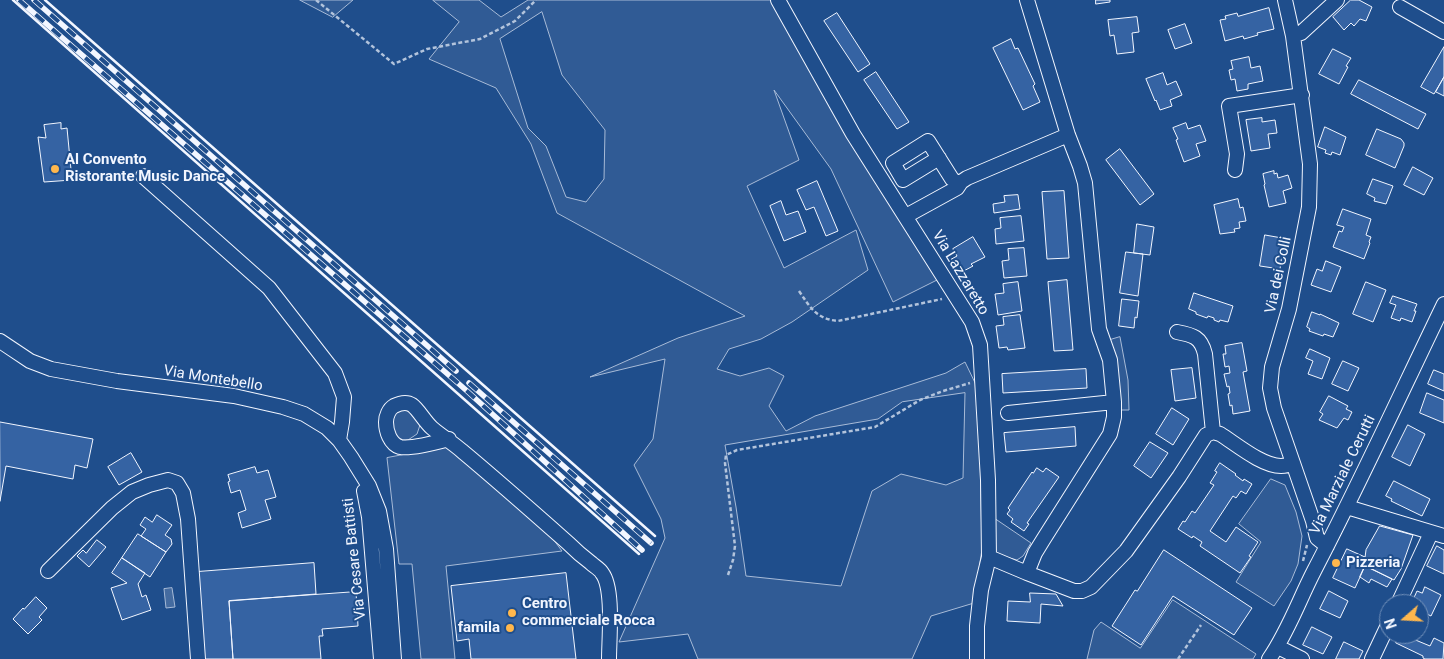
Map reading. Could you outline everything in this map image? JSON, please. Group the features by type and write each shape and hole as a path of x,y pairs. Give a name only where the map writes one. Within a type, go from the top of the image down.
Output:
{"street":[{"name":"Via Lazzaretto","path":"778,0 853,134 972,322 980,345 988,480 989,557 981,590 976,626 977,659"},
{"path":"1027,0 1068,135 1085,183 1099,329 1110,360 1114,402 1114,417 1110,434 1035,553 1027,572"},
{"name":"Via dei Colli","path":"1285,0 1302,94 1310,164 1309,207 1289,310 1272,367 1270,388 1274,408 1318,538 1327,546"},
{"path":"1293,36 1301,33 1336,0"},
{"path":"1400,7 1444,32"},
{"path":"1235,170 1237,154 1229,106 1302,94"},
{"path":"906,216 957,188 967,178 1068,135"},
{"path":"939,158 952,178 956,182 961,182"},
{"path":"143,176 269,288 334,373 344,397 338,440"},
{"name":"Via Marziale Cerutti","path":"1269,659 1278,647 1444,304"},
{"path":"1177,332 1197,338 1203,344 1213,432"},
{"name":"Via Montebello","path":"0,341 30,361 51,369 117,381 234,396 283,407 304,414 327,428 352,457"},
{"path":"1008,413 1114,402"},
{"path":"989,557 1074,591 1082,591 1090,587 1126,551 1206,435 1213,432 1220,434 1258,459 1274,466 1293,463"},
{"path":"449,440 602,572 607,583 609,600 609,659"},
{"name":"Via Cesare Battisti","path":"352,457 365,493 369,517 381,659"},
{"name":"Via Cesare Battisti","path":"352,457 370,486 381,519 394,659"},
{"path":"48,571 112,508 132,492 168,480 177,483 183,493 188,519 198,659"},
{"path":"1347,507 1438,535 1404,594"},
{"path":"1372,659 1379,644"},
{"path":"1278,647 1302,659"}],"path":[{"path":"316,0 394,64 427,49 480,39 514,21 536,0"},
{"path":"798,291 816,314 829,320 838,321 956,296"},
{"path":"728,575 735,546 725,463 726,455 737,450 875,427 920,400 943,390 982,380"},
{"path":"1302,568 1307,542"},
{"path":"1178,659 1201,625"}],"shaded area":[{"path":"300,0 353,0 333,17"},
{"path":"433,0 479,0 501,17 528,0 778,0 939,279 893,302 831,169 774,90 799,160 747,186 784,268 856,230 868,270 792,322 761,339 729,349 717,369 740,376 769,368 784,376 769,406 786,431 815,416 946,373 965,362 979,391 982,549 974,603 931,616 912,659 698,659 688,634 619,642 665,538 661,519 634,465 653,439 665,359 590,377 678,338 745,316 557,213 531,144 496,88 429,59 459,22","holes":["542,12 562,75 605,130 604,179 586,202 566,197 546,146 528,128 500,39","965,393 963,478 946,485 901,474 872,491 841,586 746,576 725,445 878,419 902,402"]},
{"path":"1120,337 1128,380 1129,410 1120,410 1110,340"},
{"path":"408,410 419,420 420,425 417,434 408,440 395,436 391,418 398,411"},
{"path":"450,446 547,531 562,551 446,566 455,659 421,659 412,564 399,564 387,458"},
{"path":"1271,479 1285,485 1296,512 1302,536 1298,564 1291,581 1274,606 1236,582 1261,542 1239,524"},
{"path":"994,518 1031,543 1023,556 1017,560 998,555 993,548"},
{"path":"172,588 175,607 166,608 164,589"},
{"path":"1173,600 1256,654 1253,659 1087,659 1094,630 1101,622 1140,648"}],"building":[{"path":"1096,0 1110,0 1110,2 1096,4"},
{"path":"1351,0 1359,0 1372,7 1366,21 1360,19 1354,26 1351,23 1344,30 1333,17"},
{"path":"1269,8 1274,29 1257,33 1258,35 1244,39 1243,36 1225,41 1220,20 1226,19 1225,16 1237,13 1238,16"},
{"path":"837,13 870,64 858,72 824,21"},
{"path":"1137,17 1139,32 1132,33 1134,52 1117,54 1114,35 1110,36 1108,20"},
{"path":"1185,24 1192,43 1175,49 1168,30"},
{"path":"1011,39 1015,49 1018,48 1035,84 1033,86 1040,102 1023,110 993,48"},
{"path":"1444,47 1444,77 1434,94 1421,87"},
{"path":"1333,49 1351,58 1339,84 1319,74"},
{"path":"1249,57 1251,68 1260,66 1263,81 1248,84 1248,89 1237,91 1235,79 1231,80 1229,70 1233,69 1231,61"},
{"path":"876,72 909,122 897,129 864,80"},
{"path":"1163,73 1167,85 1176,81 1182,95 1170,100 1172,106 1160,110 1146,79"},
{"path":"1444,77 1444,96 1436,92"},
{"path":"1359,80 1426,114 1418,129 1351,94"},
{"path":"1262,118 1262,122 1275,120 1277,133 1268,134 1270,148 1251,151 1246,120"},
{"path":"61,123 61,129 67,128 72,180 44,182 38,137 46,138 44,125"},
{"path":"1186,123 1188,129 1200,125 1206,141 1196,144 1200,156 1184,162 1173,128"},
{"path":"1325,127 1346,137 1340,155 1332,152 1331,155 1325,153 1326,150 1318,147"},
{"path":"1377,129 1401,139 1404,143 1395,168 1366,155"},
{"path":"1120,149 1154,194 1140,205 1106,160"},
{"path":"1413,167 1433,178 1424,195 1404,185"},
{"path":"1274,171 1274,174 1277,173 1278,178 1288,175 1292,188 1283,191 1286,203 1269,207 1263,174"},
{"path":"1373,179 1393,186 1386,204 1374,201 1375,198 1367,194"},
{"path":"817,181 838,231 826,236 814,207 806,210 797,190"},
{"path":"1064,191 1069,258 1047,259 1042,192"},
{"path":"1018,195 1020,209 994,213 993,204 1005,202 1004,196"},
{"path":"1238,199 1240,208 1243,207 1246,221 1239,222 1240,228 1234,229 1235,232 1220,234 1214,205"},
{"path":"781,201 786,215 798,211 806,232 784,241 770,206"},
{"path":"1343,209 1371,219 1366,235 1371,237 1370,243 1364,259 1333,247 1339,231 1342,232 1344,227 1337,225"},
{"path":"1021,216 1024,241 996,244 995,229 1001,228 1000,218"},
{"path":"1137,224 1154,227 1150,255 1134,253"},
{"path":"1265,235 1282,238 1281,247 1283,248 1280,269 1260,266"},
{"path":"973,237 985,257 971,264 973,266 960,273 955,263 951,266 948,261 957,256 953,249"},
{"path":"1024,248 1027,276 1004,278 1002,261 1009,260 1008,249"},
{"path":"1126,252 1143,254 1138,296 1120,293"},
{"path":"1326,261 1341,267 1331,292 1311,285 1317,269 1322,271"},
{"path":"1067,280 1073,350 1054,351 1048,282"},
{"path":"1018,282 1022,311 998,315 995,294 1004,293 1003,284"},
{"path":"1366,282 1386,290 1373,322 1353,314"},
{"path":"1194,293 1233,306 1228,322 1220,320 1219,322 1208,316 1207,318 1189,309"},
{"path":"1393,296 1417,304 1412,322 1401,318 1400,321 1391,318 1396,305 1390,303"},
{"path":"1122,299 1139,301 1134,328 1119,326"},
{"path":"1312,312 1339,323 1333,337 1309,331 1310,329 1307,327"},
{"path":"1020,315 1025,348 1008,350 1007,347 999,348 996,326 1004,325 1003,317"},
{"path":"1242,343 1247,371 1243,372 1250,411 1233,414 1228,394 1230,393 1229,386 1227,387 1224,374 1230,373 1229,366 1225,367 1223,354 1226,354 1225,346"},
{"path":"1310,349 1330,358 1322,379 1308,374 1313,361 1306,358"},
{"path":"1343,361 1359,368 1348,391 1332,384"},
{"path":"1192,368 1196,398 1175,401 1171,370"},
{"path":"1086,369 1087,388 1003,393 1002,374"},
{"path":"1434,370 1444,374 1444,391 1428,384"},
{"path":"1427,393 1444,400 1444,423 1420,413"},
{"path":"1329,396 1348,406 1346,409 1352,412 1348,420 1344,418 1337,428 1319,420 1323,414 1320,412"},
{"path":"1172,408 1189,419 1173,445 1156,434"},
{"path":"0,422 93,439 87,468 75,465 73,479 6,466 0,501"},
{"path":"1408,425 1425,434 1410,466 1392,457"},
{"path":"1075,427 1076,446 1006,452 1004,433"},
{"path":"1150,442 1168,453 1151,478 1134,466"},
{"path":"131,453 142,472 119,485 108,467"},
{"path":"1220,463 1243,481 1244,479 1252,484 1246,494 1241,491 1236,498 1233,496 1210,531 1226,542 1236,527 1258,542 1240,573 1200,546 1202,542 1178,529 1192,511 1195,513 1214,485 1210,483"},
{"path":"255,467 257,473 268,470 276,497 265,500 271,519 242,528 238,513 246,510 240,490 231,493 228,475"},
{"path":"1037,468 1043,472 1046,468 1059,477 1027,523 1029,524 1024,531 1011,522 1013,519 1007,514 1010,510 1008,508 1032,472"},
{"path":"1394,481 1430,499 1422,516 1391,501 1392,499 1386,496"},
{"path":"157,515 172,525 165,535 171,539 172,544 166,552 141,536 146,529 140,525 145,517 152,522"},
{"path":"1380,526 1413,535 1401,569 1394,580 1364,565 1366,550"},
{"path":"138,534 166,552 150,577 122,558"},
{"path":"97,540 106,547 89,567 77,556 83,550 86,553"},
{"path":"1437,546 1444,550 1444,574 1427,566"},
{"path":"1347,549 1365,557 1365,566 1355,588 1333,578"},
{"path":"1164,550 1252,608 1234,635 1173,596 1141,645 1112,626"},
{"path":"122,558 145,573 138,584 142,597 146,595 151,610 122,620 111,588 127,583 112,573"},
{"path":"314,563 316,594 229,601 233,659 204,659 197,572"},
{"path":"1365,566 1392,579 1387,587 1371,579 1369,583 1360,577"},
{"name":"Centro commerciale Rocca","path":"566,573 576,659 471,659 469,639 457,641 451,586"},
{"path":"1425,587 1441,595 1431,616 1429,615 1429,594 1416,594 1417,591 1422,593"},
{"path":"1329,591 1348,601 1340,618 1320,609"},
{"path":"356,592 358,626 322,629 323,636 319,636 321,659 233,659 229,601"},
{"path":"1030,593 1056,594 1063,606 1041,604 1040,623 1007,621 1008,601 1030,602"},
{"path":"36,597 47,608 39,617 42,620 28,634 13,619"},
{"path":"1312,627 1332,637 1323,654 1303,645"},
{"path":"1434,638 1444,643 1443,659 1425,659 1423,656 1398,644 1425,644 1430,646"},
{"path":"1344,642 1363,651 1359,659 1336,659"}],"railway":[{"path":"19,0 467,391 642,550"},
{"path":"34,0 456,371"},
{"path":"469,383 651,543"}],"wall":[{"path":"13,0 639,554"},
{"path":"45,0 655,536"}],"place":[{"name":"Al Convento Ristorante Music Dance","path":"55,169"},
{"name":"Pizzeria","path":"1336,563"},
{"name":"Centro commerciale Rocca","path":"512,613"},
{"name":"famila","path":"510,628"}]}
